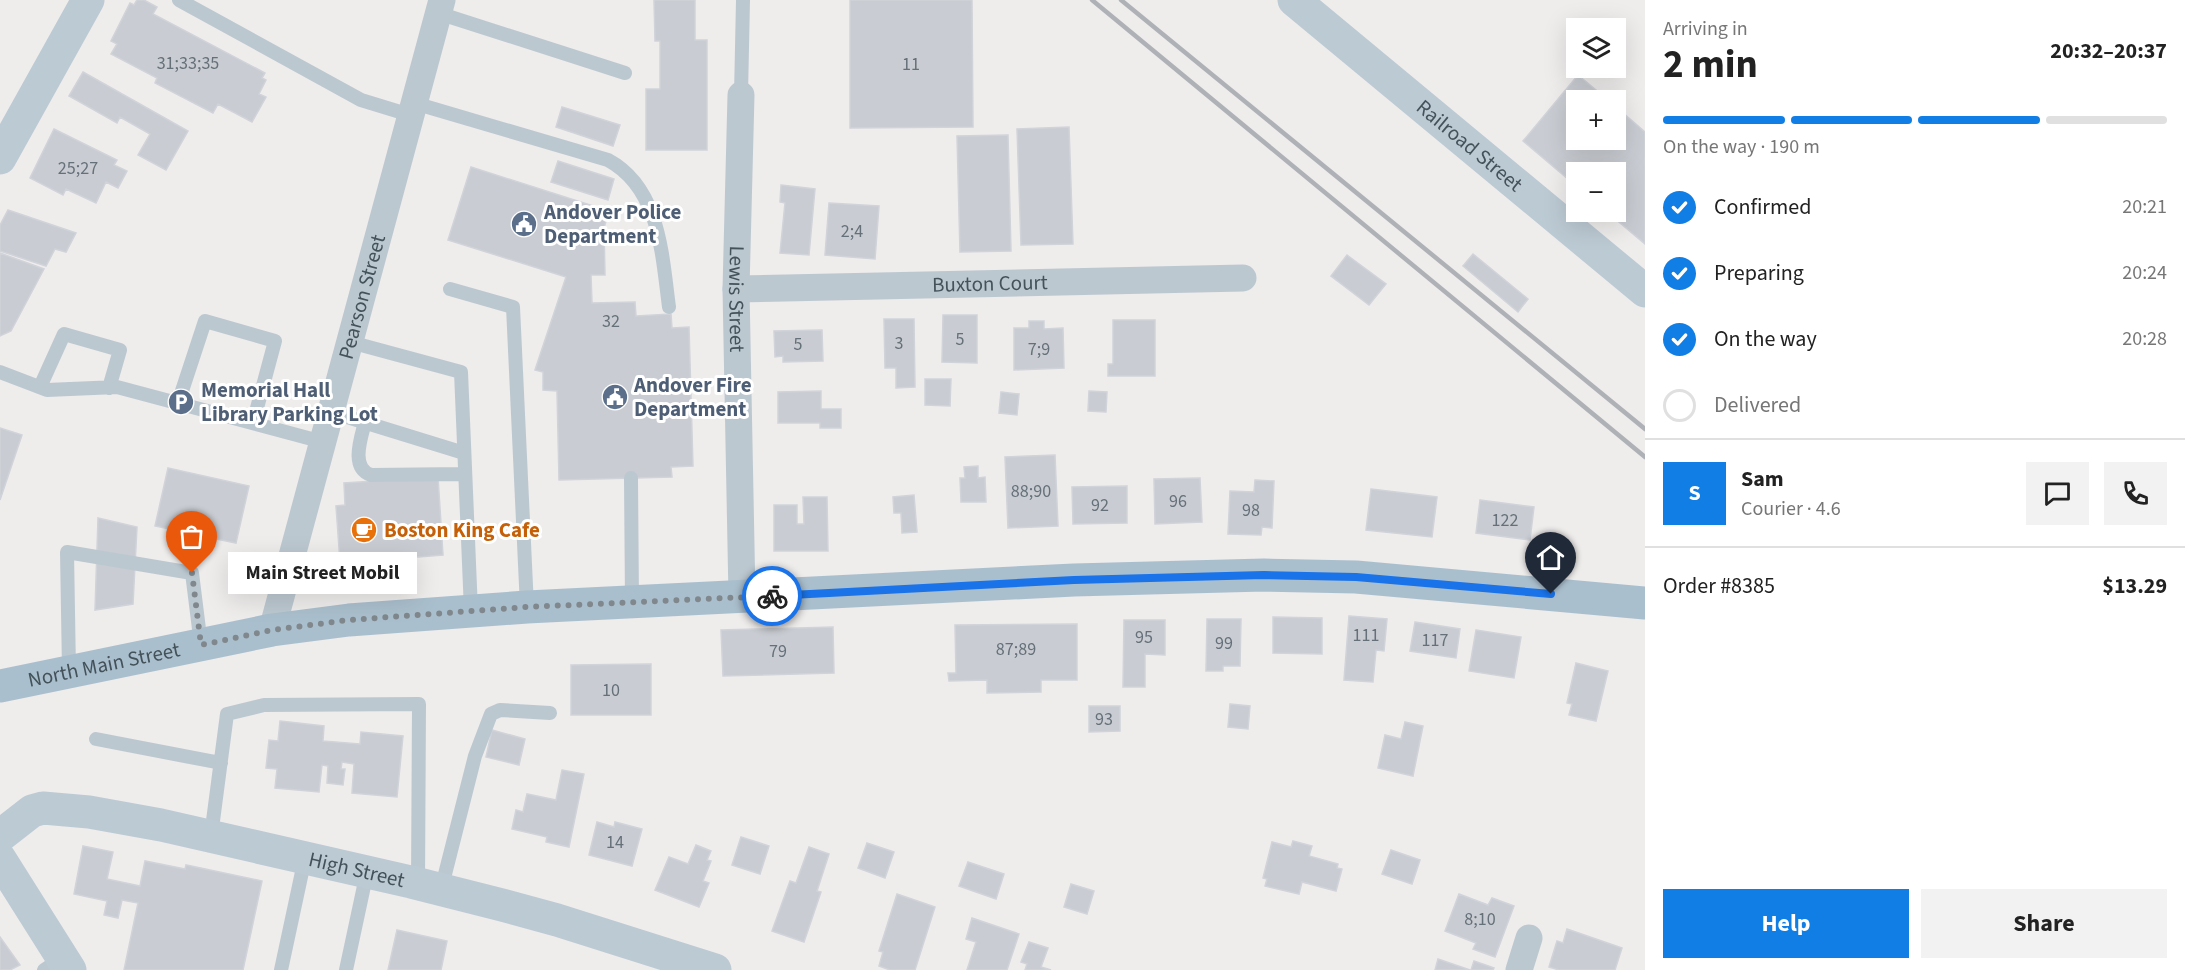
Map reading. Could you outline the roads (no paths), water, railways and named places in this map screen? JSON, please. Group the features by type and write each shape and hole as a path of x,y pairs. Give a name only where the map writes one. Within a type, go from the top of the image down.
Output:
{"main road":[{"path":"0,158 88,0"},
{"name":"Railroad Street","path":"1294,0 1645,291"},
{"name":"North Main Street","path":"0,686 272,630 349,620 527,607 1074,580 1264,575 1356,577 1645,603"},
{"name":"High Street","path":"0,836 32,811 43,808 88,812 211,836 430,887 557,920 715,970"},
{"path":"0,859 59,966"}],"street":[{"name":"Pearson Street","path":"272,630 440,7"},
{"name":"Lewis Street","path":"741,95 736,289 742,597"},
{"name":"Buxton Court","path":"736,289 1243,278"},
{"path":"1519,970 1529,938"}],"lane":[{"path":"179,0 361,100 412,109 608,160 623,168 635,182 656,222 661,242 669,307"},
{"name":"Lewis Street","path":"741,95 743,0"},
{"path":"440,7 624,73"},
{"path":"450,289 513,308 527,607"},
{"path":"178,404 205,321 274,341 253,423"},
{"path":"40,387 64,334 120,350 109,388"},
{"path":"350,342 461,372 471,611"},
{"path":"0,372 47,390 117,387 323,442"},
{"path":"331,412 464,453"},
{"path":"365,422 358,449 359,465 365,473 371,475 464,474"},
{"path":"631,478 632,602"},
{"path":"69,672 67,552 192,573 201,645"},
{"path":"211,836 227,714 264,705 419,704 430,887"},
{"path":"430,887 491,714 500,710 550,713"},
{"path":"96,739 220,763"},
{"path":"281,970 305,858"},
{"path":"346,970 367,872"}],"railway":[{"path":"1092,0 1645,457"},
{"path":"1121,0 1645,429"}],"place":[{"name":"Andover Police Department","path":"524,224"},
{"name":"Andover Fire Department","path":"615,397"},
{"name":"Memorial Hall Library Parking Lot","path":"181,402"},
{"name":"Boston King Cafe","path":"364,530"},
{"name":"Main Street Mobil","path":"192,573"}]}
